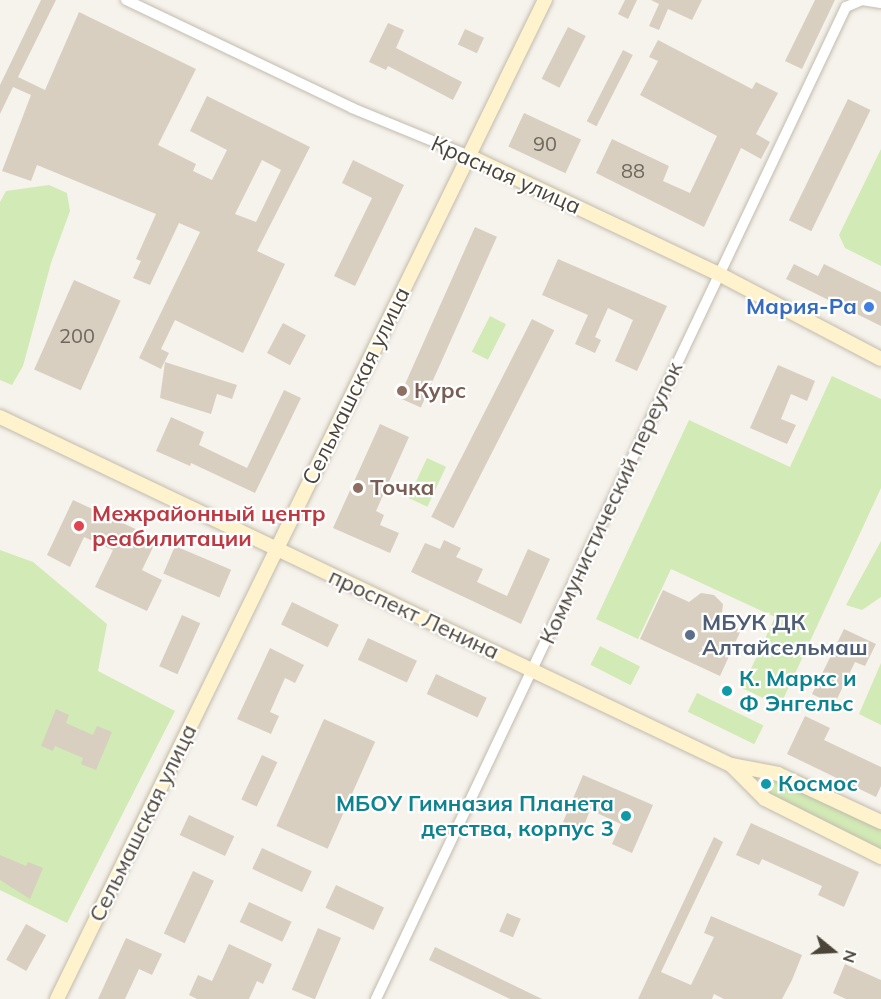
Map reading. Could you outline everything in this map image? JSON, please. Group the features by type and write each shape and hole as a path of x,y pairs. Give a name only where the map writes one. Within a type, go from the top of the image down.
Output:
{"main road":[{"name":"Сельмашская улица","path":"57,999 545,0"},
{"name":"Красная улица","path":"469,156 717,273 881,359"},
{"name":"проспект Ленина","path":"0,417 731,765 772,773 881,822"},
{"name":"проспект Ленина","path":"731,765 760,794 881,857"},
{"path":"760,794 761,785 772,773"}],"street":[{"name":"Красная улица","path":"126,0 352,108 469,156"},
{"name":"Коммунистический переулок","path":"376,999 533,670 717,273 846,7 862,0 881,3"}],"green space":[{"path":"881,149 881,266 845,248 839,235"},
{"path":"49,185 67,193 70,211 51,263 23,366 12,385 0,380 0,202 6,191"},
{"path":"490,316 506,324 488,360 472,352"},
{"path":"832,376 881,399 881,488 780,706 742,688 775,617 671,569 638,639 596,619 689,420 790,467"},
{"path":"427,458 446,467 427,507 408,498"},
{"path":"881,541 881,597 862,610 846,605"},
{"path":"0,550 33,562 107,624 98,671 175,711 67,923 0,890"},
{"path":"600,646 640,666 631,685 590,665"},
{"path":"881,663 881,725 859,714"},
{"path":"697,693 764,725 754,744 688,712"},
{"path":"776,778 881,828 881,850 764,794 761,787 766,779"}],"building":[{"path":"41,0 56,0 18,77 45,90 79,12 196,69 158,145 196,164 193,171 212,180 227,150 190,131 207,96 310,147 257,251 285,264 243,353 175,320 161,349 169,353 161,369 139,358 200,232 179,223 150,285 133,278 141,261 136,259 156,214 37,165 31,181 2,171 31,95 13,87 0,114 0,85","holes":["262,160 281,170 256,222 235,214"]},
{"path":"625,0 637,0 628,19 618,14"},
{"path":"651,0 702,0 692,20 668,9 659,30 649,26 659,4"},
{"path":"815,0 835,0 802,69 785,61"},
{"path":"388,23 404,30 396,48 462,82 453,100 388,66 386,70 369,62"},
{"path":"568,27 586,36 559,88 542,79"},
{"path":"465,29 484,38 477,53 458,44"},
{"path":"658,40 752,89 756,82 778,93 756,134 770,142 761,159 741,148 704,227 596,173 612,139 669,166 663,181 690,193 717,136 640,95 658,61 649,57"},
{"path":"623,50 633,55 596,126 587,121"},
{"path":"848,99 870,110 811,231 789,220"},
{"path":"524,113 581,140 565,173 508,147"},
{"path":"353,160 404,185 355,286 334,276 372,198 342,183"},
{"path":"475,227 497,237 421,408 399,398"},
{"path":"558,259 667,306 637,371 615,361 633,320 608,308 595,337 601,340 595,353 575,344 588,315 542,295"},
{"path":"794,264 818,276 824,264 881,292 881,326 786,279"},
{"path":"74,280 121,301 81,390 34,370"},
{"path":"532,319 554,330 453,528 431,517"},
{"path":"283,323 306,335 290,365 267,353"},
{"path":"165,362 237,385 232,399 217,394 211,414 160,398"},
{"path":"778,365 815,381 807,401 791,394 781,419 796,425 787,444 750,428"},
{"path":"284,390 301,398 255,493 191,463 190,466 156,451 171,417 204,432 199,445 247,468"},
{"path":"380,424 409,437 376,511 384,515 380,525 399,533 390,553 333,528"},
{"path":"73,500 157,539 142,570 162,580 147,611 95,587 113,550 84,537 70,567 47,555"},
{"path":"444,540 461,548 456,557 483,569 477,582 507,596 528,549 550,559 521,624 411,572 425,543 440,549"},
{"path":"175,546 231,570 219,597 163,574"},
{"name":"МБУК ДК Алтайсельмаш","path":"663,590 689,602 701,593 714,595 723,604 721,621 741,630 720,676 640,639"},
{"path":"292,602 339,625 328,647 281,624"},
{"path":"182,615 200,623 177,674 159,666"},
{"path":"844,629 876,644 865,666 855,662 834,705 812,694"},
{"path":"368,638 417,661 407,683 358,660"},
{"path":"270,648 304,665 295,683 285,678 270,712 279,716 271,734 237,719"},
{"path":"436,674 487,698 477,718 427,694"},
{"path":"56,709 69,715 66,723 93,735 97,726 112,732 96,770 81,764 83,758 55,746 53,751 41,746"},
{"path":"805,716 830,728 824,740 881,767 881,786 876,797 787,754"},
{"path":"324,719 375,742 328,849 276,826"},
{"path":"262,755 277,762 257,807 241,799"},
{"name":"МБОУ Гимназия Планета детства, корпус 3","path":"583,775 653,805 632,853 612,844 621,824 590,810 582,831 563,822"},
{"path":"189,815 234,836 225,856 180,835"},
{"path":"751,823 859,872 844,907 818,895 822,886 762,859 759,865 736,855"},
{"path":"714,837 723,842 661,972 691,985 714,937 704,933 711,916 802,955 792,980 782,999 724,999 714,994 712,999 638,999"},
{"path":"262,848 312,871 302,892 252,869"},
{"path":"0,855 26,866 28,862 43,868 30,899 0,880"},
{"path":"193,871 214,881 185,943 164,934"},
{"path":"336,885 384,907 373,930 325,908"},
{"path":"249,902 292,922 282,942 240,922"},
{"path":"507,913 521,919 513,937 499,931"},
{"path":"26,924 46,935 26,971 6,960"},
{"path":"318,928 341,938 315,999 292,990"},
{"path":"126,938 162,954 152,975 139,969 125,999 98,999"},
{"path":"229,944 272,964 263,984 257,981 249,999 197,999 189,995 198,975 212,981"},
{"path":"435,947 542,999 510,999 429,960"},
{"path":"845,964 881,980 881,999 846,999 833,993"}],"place":[{"name":"Мария-Ра","path":"869,307"},
{"name":"Курс","path":"402,391"},
{"name":"Точка","path":"358,488"},
{"name":"Межрайонный центр реабилитации","path":"79,526"},
{"name":"МБУК ДК Алтайсельмаш","path":"690,635"},
{"name":"К. Маркс и Ф Энгельс","path":"727,691"},
{"name":"Космос","path":"766,784"},
{"name":"МБОУ Гимназия Планета детства, корпус 3","path":"626,816"}]}
